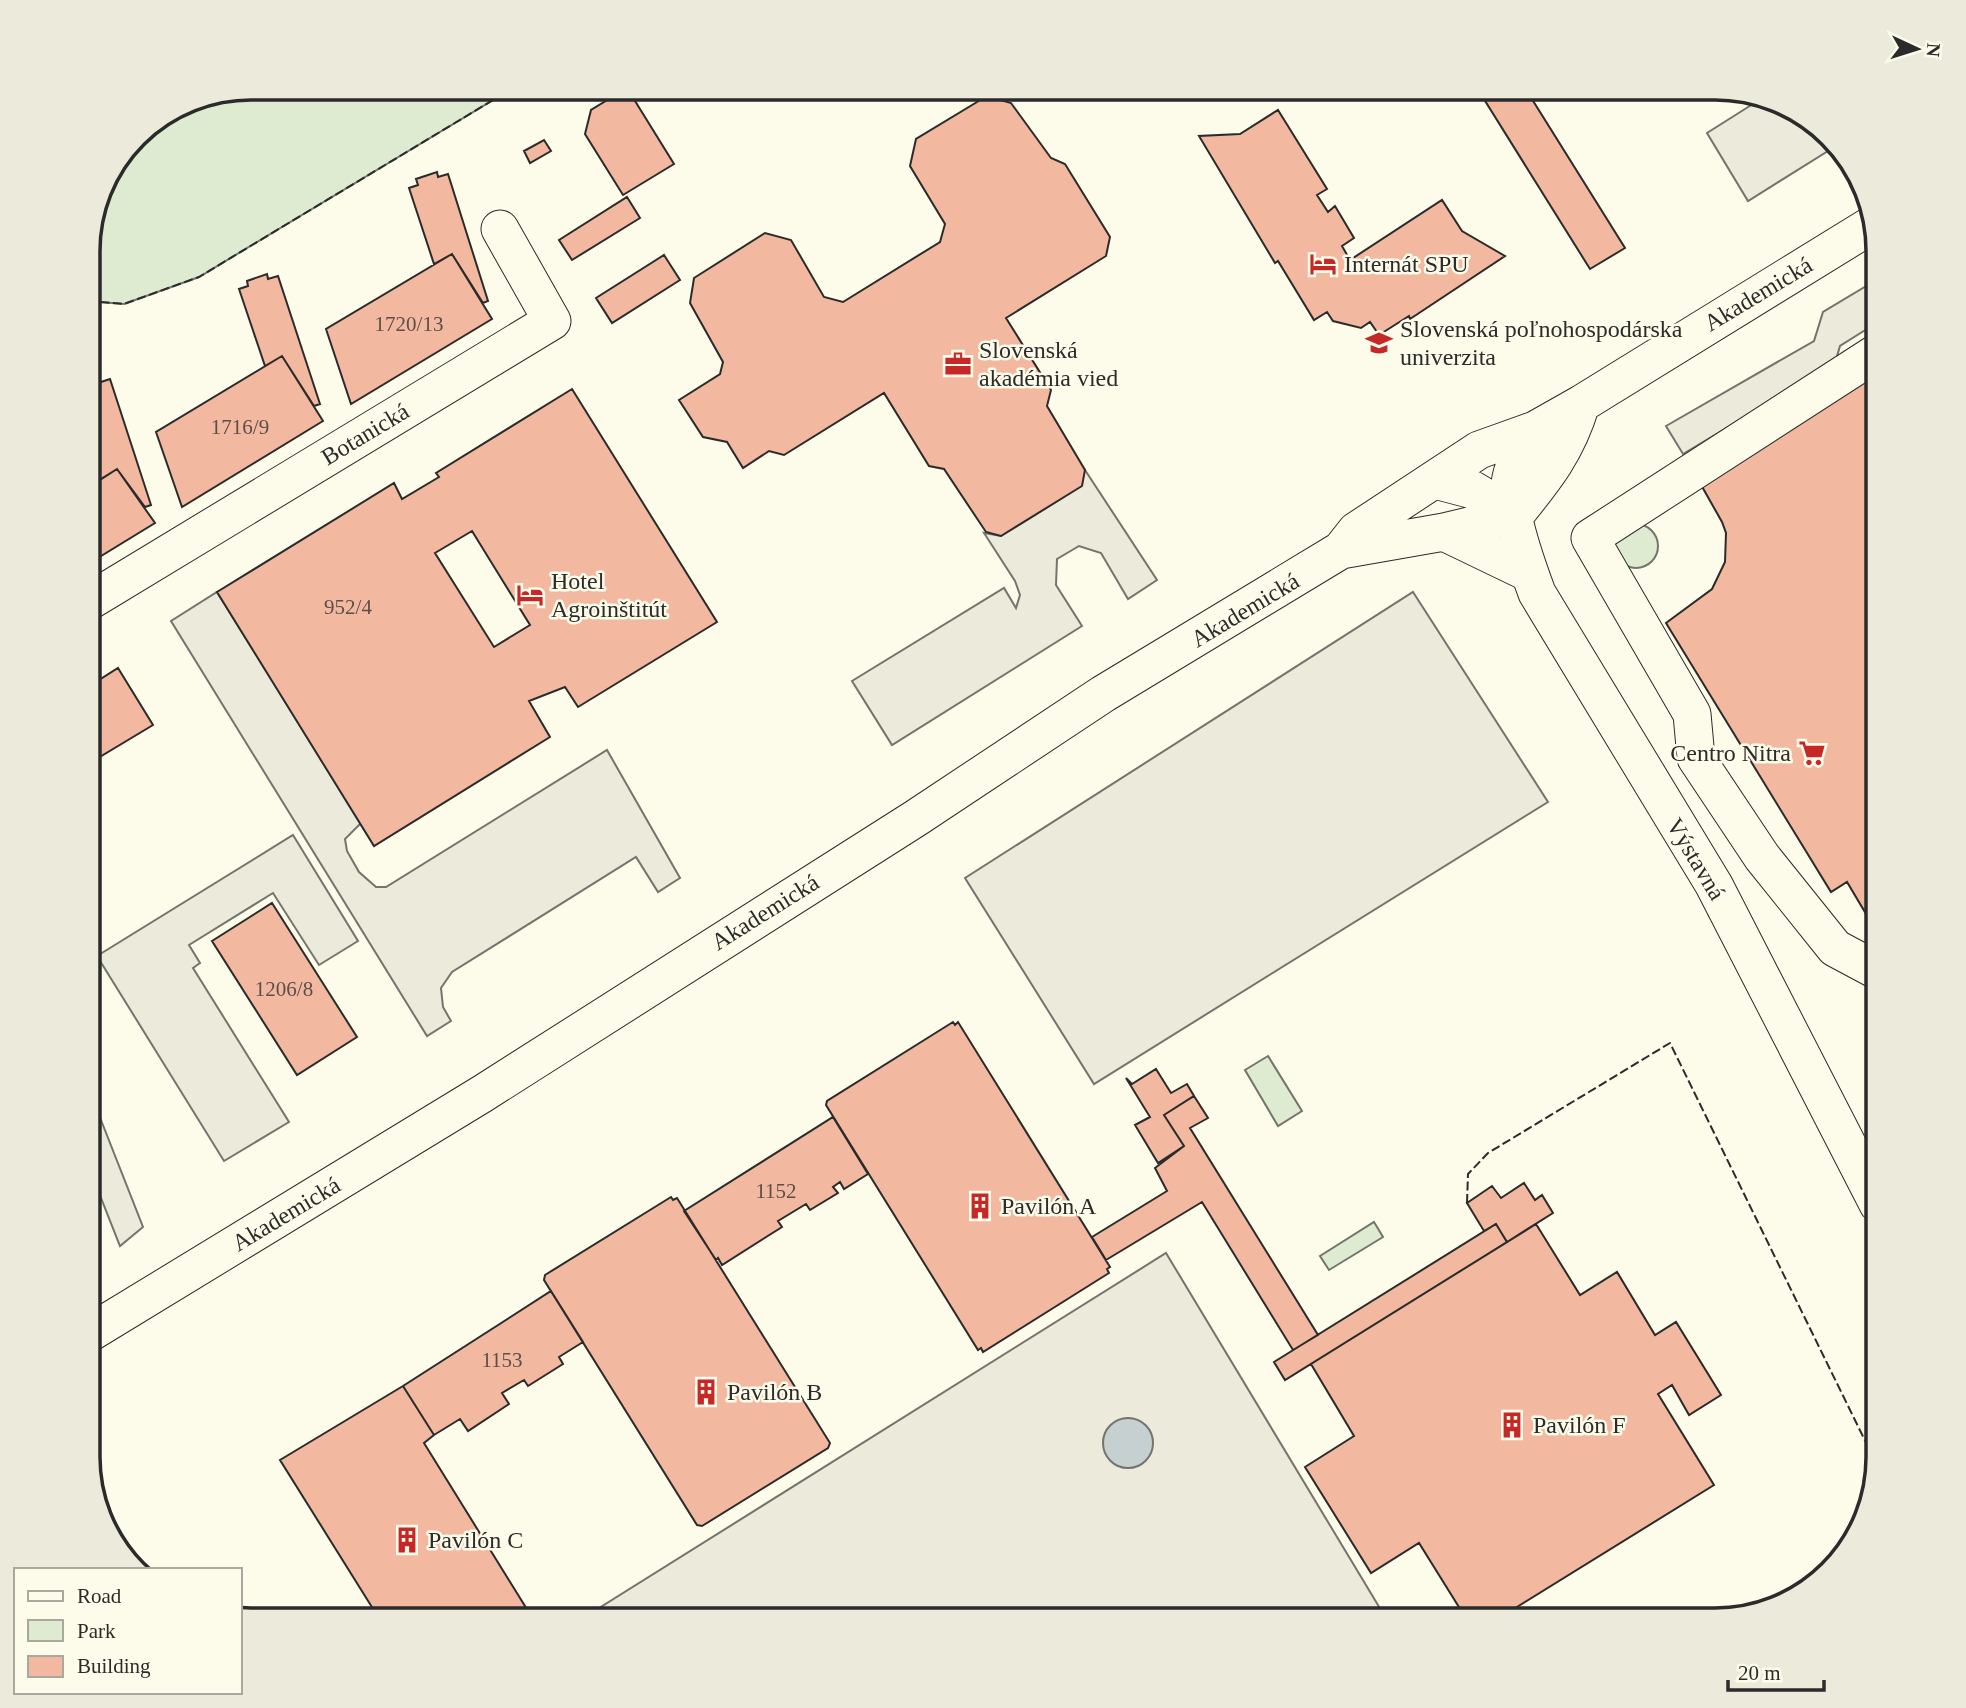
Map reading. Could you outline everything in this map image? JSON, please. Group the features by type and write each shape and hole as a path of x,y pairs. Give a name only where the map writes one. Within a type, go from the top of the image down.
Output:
{"street":[{"name":"Botanická","path":"100,595 552,321 500,229"},
{"name":"Akademická","path":"100,1327 482,1094 915,818 1103,694 1341,550 1356,531 1479,450 1535,430 1581,404 1864,229"},
{"path":"1866,360 1590,538 1692,715 1696,758 1762,857 1835,948 1866,965"},
{"path":"1341,550 1444,532 1515,515 1555,467 1572,435 1581,404"},
{"name":"Výstavná","path":"1535,430 1524,446 1510,485 1529,573 1546,608 1714,885 1866,1175"},
{"path":"1435,480 1473,490 1515,515"},
{"path":"1444,532 1529,573"}],"green space":[{"path":"251,100 493,100 199,277 124,304 100,302 100,241 108,202 115,184 137,151 151,137 184,115 212,105"},
{"path":"1636,524 1645,525 1652,530 1657,537 1657,555 1652,562 1645,567 1636,568 1627,567 1620,562 1615,555 1614,546 1615,537 1620,530 1627,525"},
{"path":"1268,1056 1302,1111 1278,1126 1245,1070"},
{"path":"1374,1222 1383,1237 1329,1270 1320,1256"}],"shaded area":[{"path":"1752,105 1773,111 1799,125 1828,151 1748,201 1707,133"},
{"path":"1866,286 1866,330 1840,346 1835,363 1683,454 1666,426 1814,341 1823,312"},
{"path":"1085,470 1157,580 1128,599 1101,553 1079,546 1057,559 1056,585 1082,626 892,745 852,681 1004,588 1016,608 1020,595 1015,581 984,533 1001,536"},
{"path":"217,592 361,823 345,839 347,851 359,872 376,887 386,887 607,750 680,878 658,892 636,857 452,972 441,988 443,1007 451,1021 427,1036 171,621"},
{"path":"1413,592 1548,802 1094,1084 965,878"},
{"path":"293,835 358,941 319,965 273,893 189,945 200,963 193,968 289,1122 224,1161 100,961 100,954"},
{"path":"100,1118 143,1227 120,1246 100,1195"},
{"path":"1166,1253 1380,1608 599,1608"},
{"path":"1128,1418 1146,1425 1153,1443 1146,1461 1128,1468 1110,1461 1103,1443 1110,1425"}],"building":[{"path":"607,100 634,100 674,164 623,195 585,134 591,110"},
{"path":"980,100 1011,103 1051,158 1065,164 1110,237 1106,256 1006,318 1051,390 1047,406 1085,470 1082,486 1001,536 986,532 944,469 929,466 884,393 784,455 769,451 743,468 727,442 703,437 679,400 720,374 723,362 690,303 694,278 765,233 791,240 824,297 843,302 940,242 945,224 910,166 916,139"},
{"path":"1484,100 1532,100 1625,248 1590,269"},
{"path":"1278,110 1327,189 1317,195 1328,212 1335,206 1354,238 1342,246 1350,260 1442,200 1462,231 1505,256 1410,319 1409,316 1379,335 1370,322 1361,328 1333,321 1327,312 1314,320 1278,261 1275,263 1199,136 1240,134"},
{"path":"544,140 551,151 530,163 524,151"},
{"path":"437,172 438,177 448,174 488,301 483,303 452,254 434,264 409,188 418,185 416,179"},
{"path":"627,197 640,218 572,260 559,240"},
{"path":"452,254 492,319 351,404 326,329"},
{"path":"664,255 680,280 612,323 596,298"},
{"path":"267,274 268,279 278,276 320,404 314,406 282,356 265,366 239,289 248,286 247,281"},
{"path":"282,356 323,421 182,507 156,432"},
{"path":"110,379 151,505 145,507 117,469 100,480 100,380"},
{"name":"Centro Nitra","path":"1866,380 1866,914 1847,882 1831,892 1666,623 1712,589 1725,562 1726,533 1700,483"},
{"path":"572,389 717,622 578,707 565,687 529,701 550,737 374,846 217,592 394,483 402,499 439,477 436,473","holes":["472,531 530,625 494,647 435,553"]},
{"path":"117,469 155,523 100,557 100,480"},
{"path":"118,668 153,725 100,757 100,679"},
{"path":"272,903 357,1037 297,1075 212,941"},
{"name":"Pavilón A","path":"953,1022 955,1025 958,1022 1110,1267 1107,1269 1109,1273 983,1352 981,1348 978,1350 826,1105 827,1101"},
{"path":"1156,1069 1171,1093 1187,1084 1194,1096 1164,1115 1184,1146 1158,1163 1135,1125 1150,1117 1126,1078 1132,1084"},
{"path":"1194,1096 1208,1118 1190,1128 1318,1335 1293,1350 1202,1202 1106,1260 1092,1237 1167,1191 1155,1168 1184,1146 1164,1115"},
{"path":"833,1117 868,1174 844,1189 840,1182 833,1187 838,1193 810,1210 806,1204 778,1221 782,1227 722,1265 684,1211"},
{"path":"1524,1183 1535,1200 1542,1195 1553,1213 1507,1242 1496,1224 1484,1231 1467,1203 1492,1186 1501,1198"},
{"name":"Pavilón B","path":"671,1197 673,1200 677,1198 830,1443 828,1448 702,1526 697,1525 544,1280 545,1275"},
{"path":"1496,1224 1507,1242 1285,1380 1274,1362"},
{"name":"Pavilón F","path":"1536,1224 1580,1295 1617,1272 1655,1335 1676,1322 1721,1395 1689,1415 1672,1385 1658,1394 1714,1485 1515,1608 1460,1608 1419,1543 1371,1573 1305,1467 1354,1436 1311,1364"},
{"path":"551,1291 583,1342 559,1357 563,1364 528,1386 524,1380 502,1393 509,1404 468,1431 460,1419 434,1435 403,1386"},
{"name":"Pavilón C","path":"403,1386 434,1435 424,1443 526,1608 372,1608 280,1460"}],"fence":[{"path":"100,302 124,304 199,277 493,100"},
{"path":"1467,1203 1468,1174 1488,1153 1670,1043 1866,1443"}],"place":[{"name":"Internát SPU","path":"1323,264"},
{"name":"Slovenská poľnohospodárska univerzita","path":"1379,343"},
{"name":"Slovenská akadémia vied","path":"958,364"},
{"name":"Hotel Agroinštitút","path":"530,595"},
{"name":"Centro Nitra","path":"1812,753"},
{"name":"Pavilón A","path":"980,1206"},
{"name":"Pavilón B","path":"706,1392"},
{"name":"Pavilón F","path":"1512,1425"},
{"name":"Pavilón C","path":"407,1540"}]}
